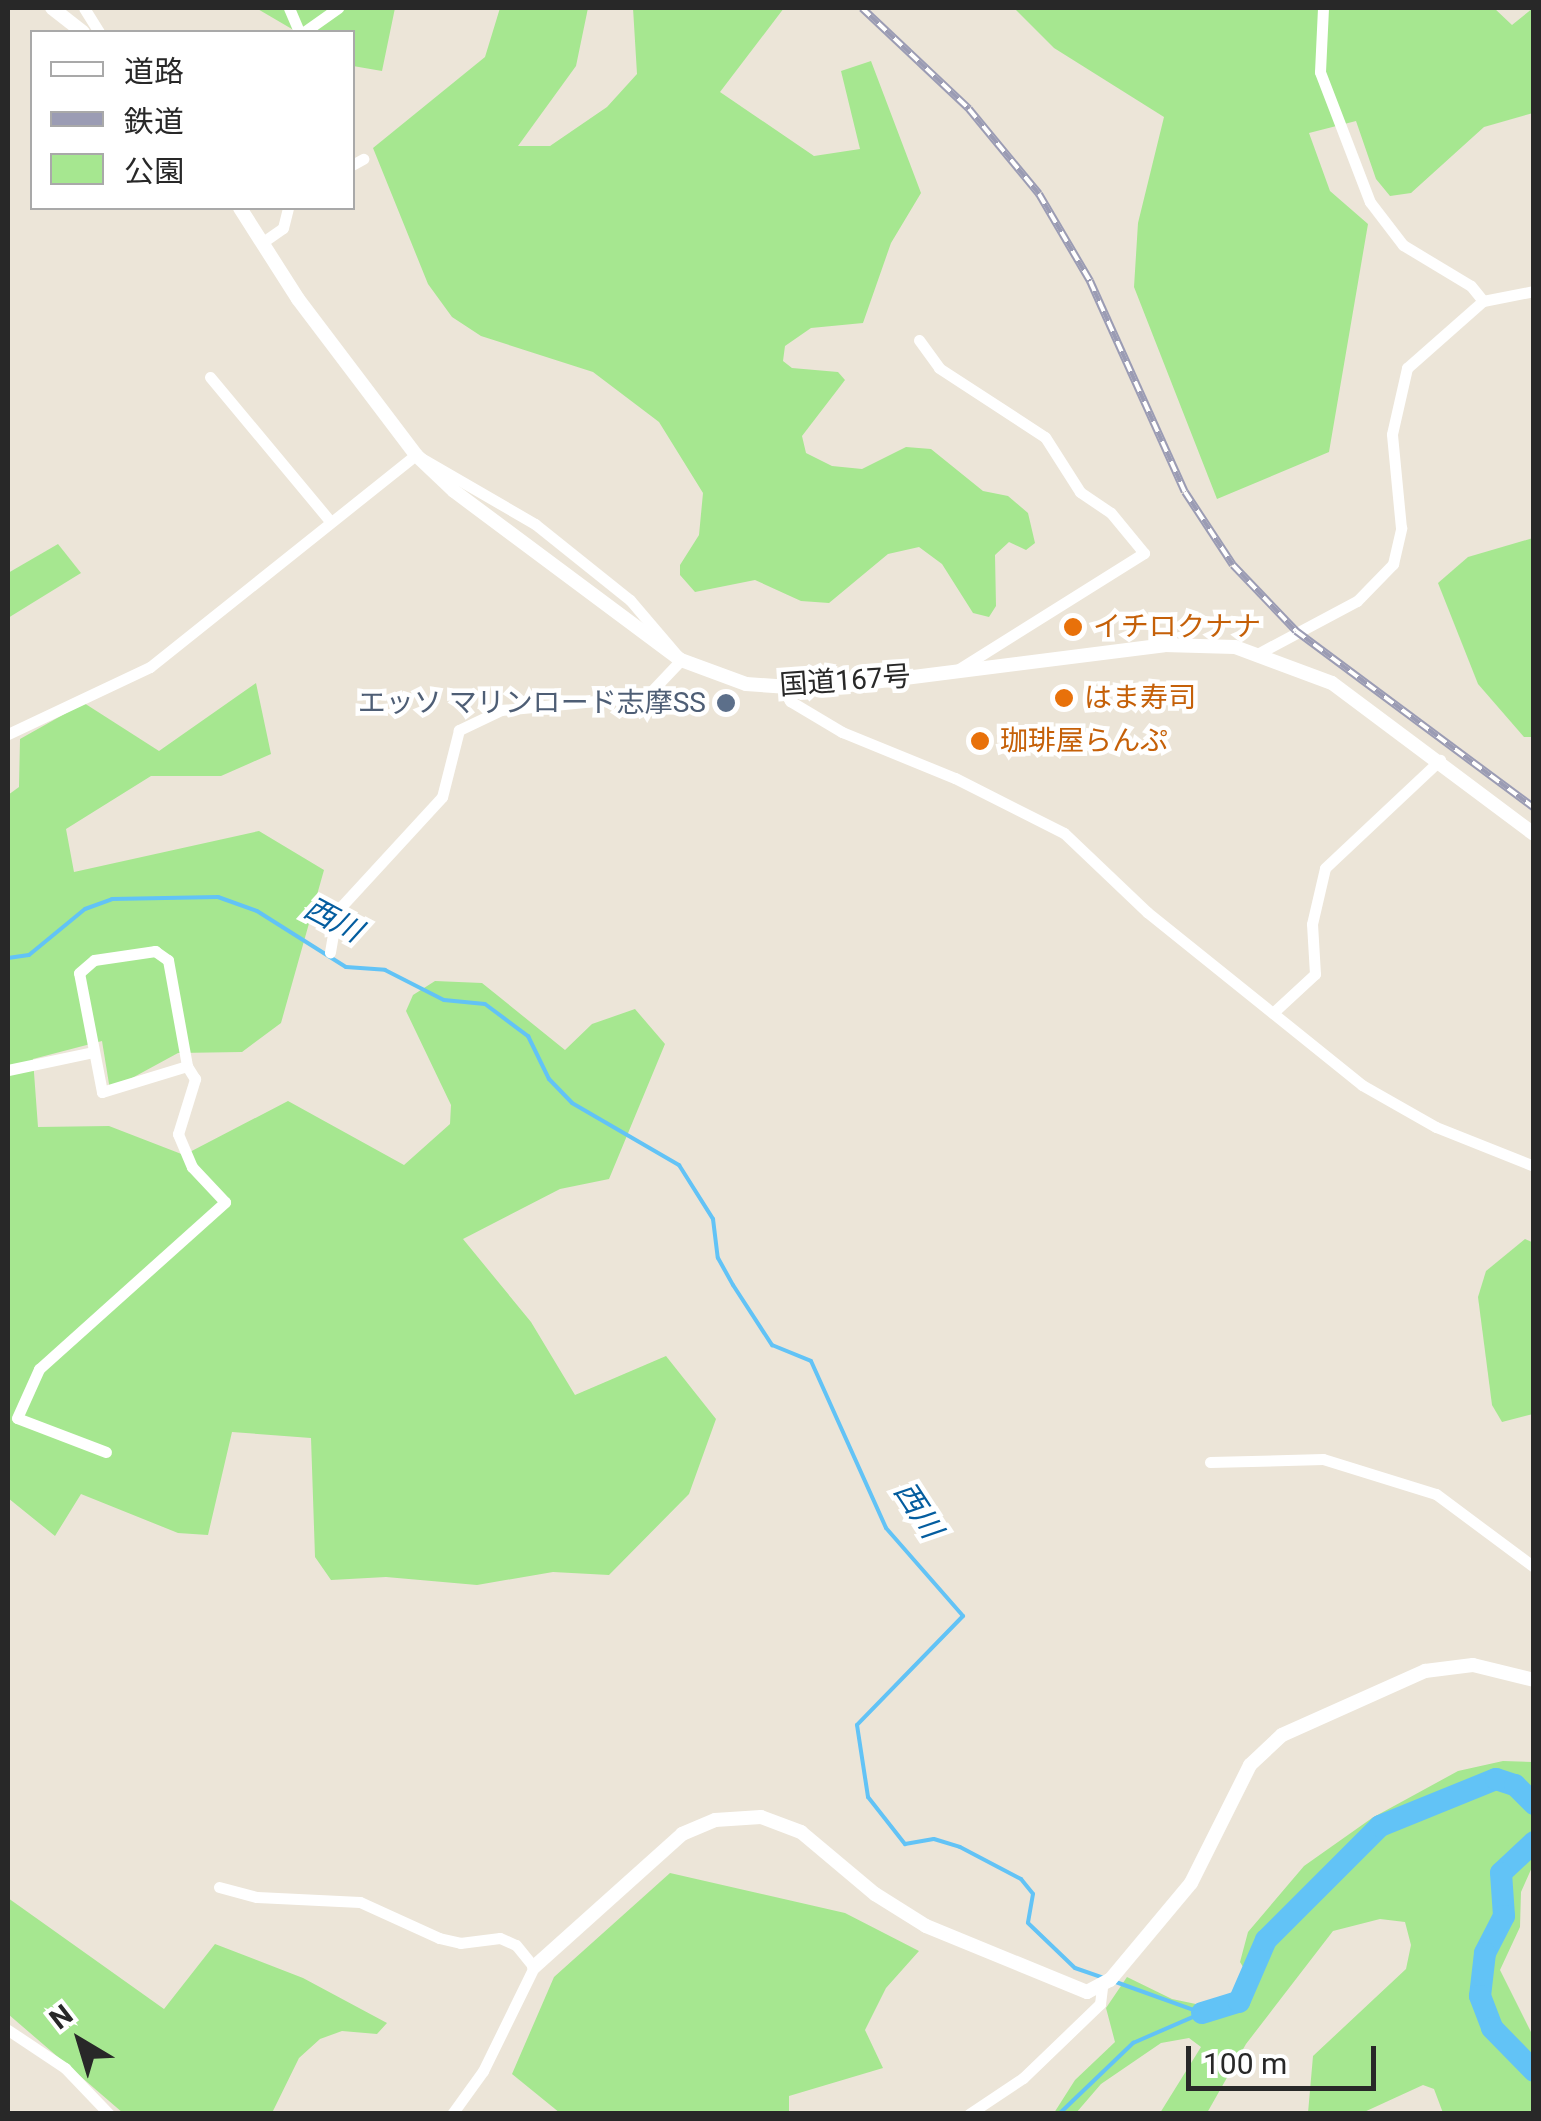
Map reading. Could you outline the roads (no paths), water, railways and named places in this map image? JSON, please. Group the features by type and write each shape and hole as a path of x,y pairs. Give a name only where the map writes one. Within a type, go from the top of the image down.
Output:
{"street":[{"path":"52,8 80,30"},
{"path":"84,8 98,30"},
{"path":"289,8 301,30"},
{"path":"305,30 338,8"},
{"path":"1323,8 1320,72 1370,202 1403,245 1472,286 1483,301"},
{"name":"国道167号","path":"241,210 377,410 416,455 454,491 681,660 734,680 783,689 1182,644 1260,652 1332,682 1534,834"},
{"path":"264,242 283,228 288,210"},
{"path":"1260,652 1357,600 1393,564 1401,528 1392,434 1403,376 1483,301 1534,291"},
{"path":"920,340 939,368 1045,437 1080,492 1111,514 1144,553 954,672"},
{"path":"210,377 330,522"},
{"path":"8,734 150,667 416,455 582,560 630,600 681,660 648,696 501,710 459,730 442,798 336,911 330,952"},
{"path":"783,689 790,702 842,732 955,778 1064,834 1147,912 1276,1010 1362,1085 1436,1127 1534,1166"},
{"path":"1276,1010 1315,974 1312,924 1325,868 1440,760"},
{"path":"106,1452 16,1418 39,1369 225,1202 192,1168 178,1134 195,1080 186,1066 168,960 155,951 94,960 79,972 89,1053 102,1092 186,1066"},
{"path":"8,1070 89,1053"},
{"path":"1210,1462 1323,1459 1436,1494 1534,1567"},
{"path":"452,2114 483,2071 534,1967 682,1834 715,1820 761,1817 801,1832 926,1926 1086,1992 1102,1987 1197,1875 1250,1765 1282,1736 1425,1671 1474,1664 1534,1680"},
{"path":"219,1887 257,1896 360,1902 460,1943 500,1938 534,1967"},
{"path":"969,2114 1049,2054 1100,2004 1102,1987"},
{"path":"8,2030 66,2068 109,2114"}],"waterway":[{"name":"西川","path":"8,958 29,955 85,909 112,899 218,897 257,911 346,967 385,970 444,1000 485,1004 528,1036 549,1079 572,1103 679,1165 713,1219 718,1258 772,1345 811,1361 886,1528 963,1616 857,1725 868,1797 905,1844 934,1839 960,1847 1021,1879 1033,1894 1028,1923 1075,1968 1104,1978"},
{"name":"西川","path":"1202,2013 1239,2002 1266,1940 1380,1826 1496,1779 1515,1785 1534,1804"},
{"name":"西川","path":"1534,1842 1501,1873 1504,1916 1485,1953 1480,1996 1492,2028 1534,2071"},
{"name":"西川","path":"1113,1981 1202,2013"},
{"path":"1059,2114 1133,2043 1202,2013"}],"railway":[{"path":"862,8 969,109 1039,194 1090,281 1185,492 1233,565 1296,631 1534,808"}],"place":[{"name":"イチロクナナ","path":"1073,627"},
{"name":"はま寿司","path":"1064,698"},
{"name":"エッソ マリンロード志摩SS","path":"726,703"},
{"name":"珈琲屋らんぷ","path":"980,741"}]}
